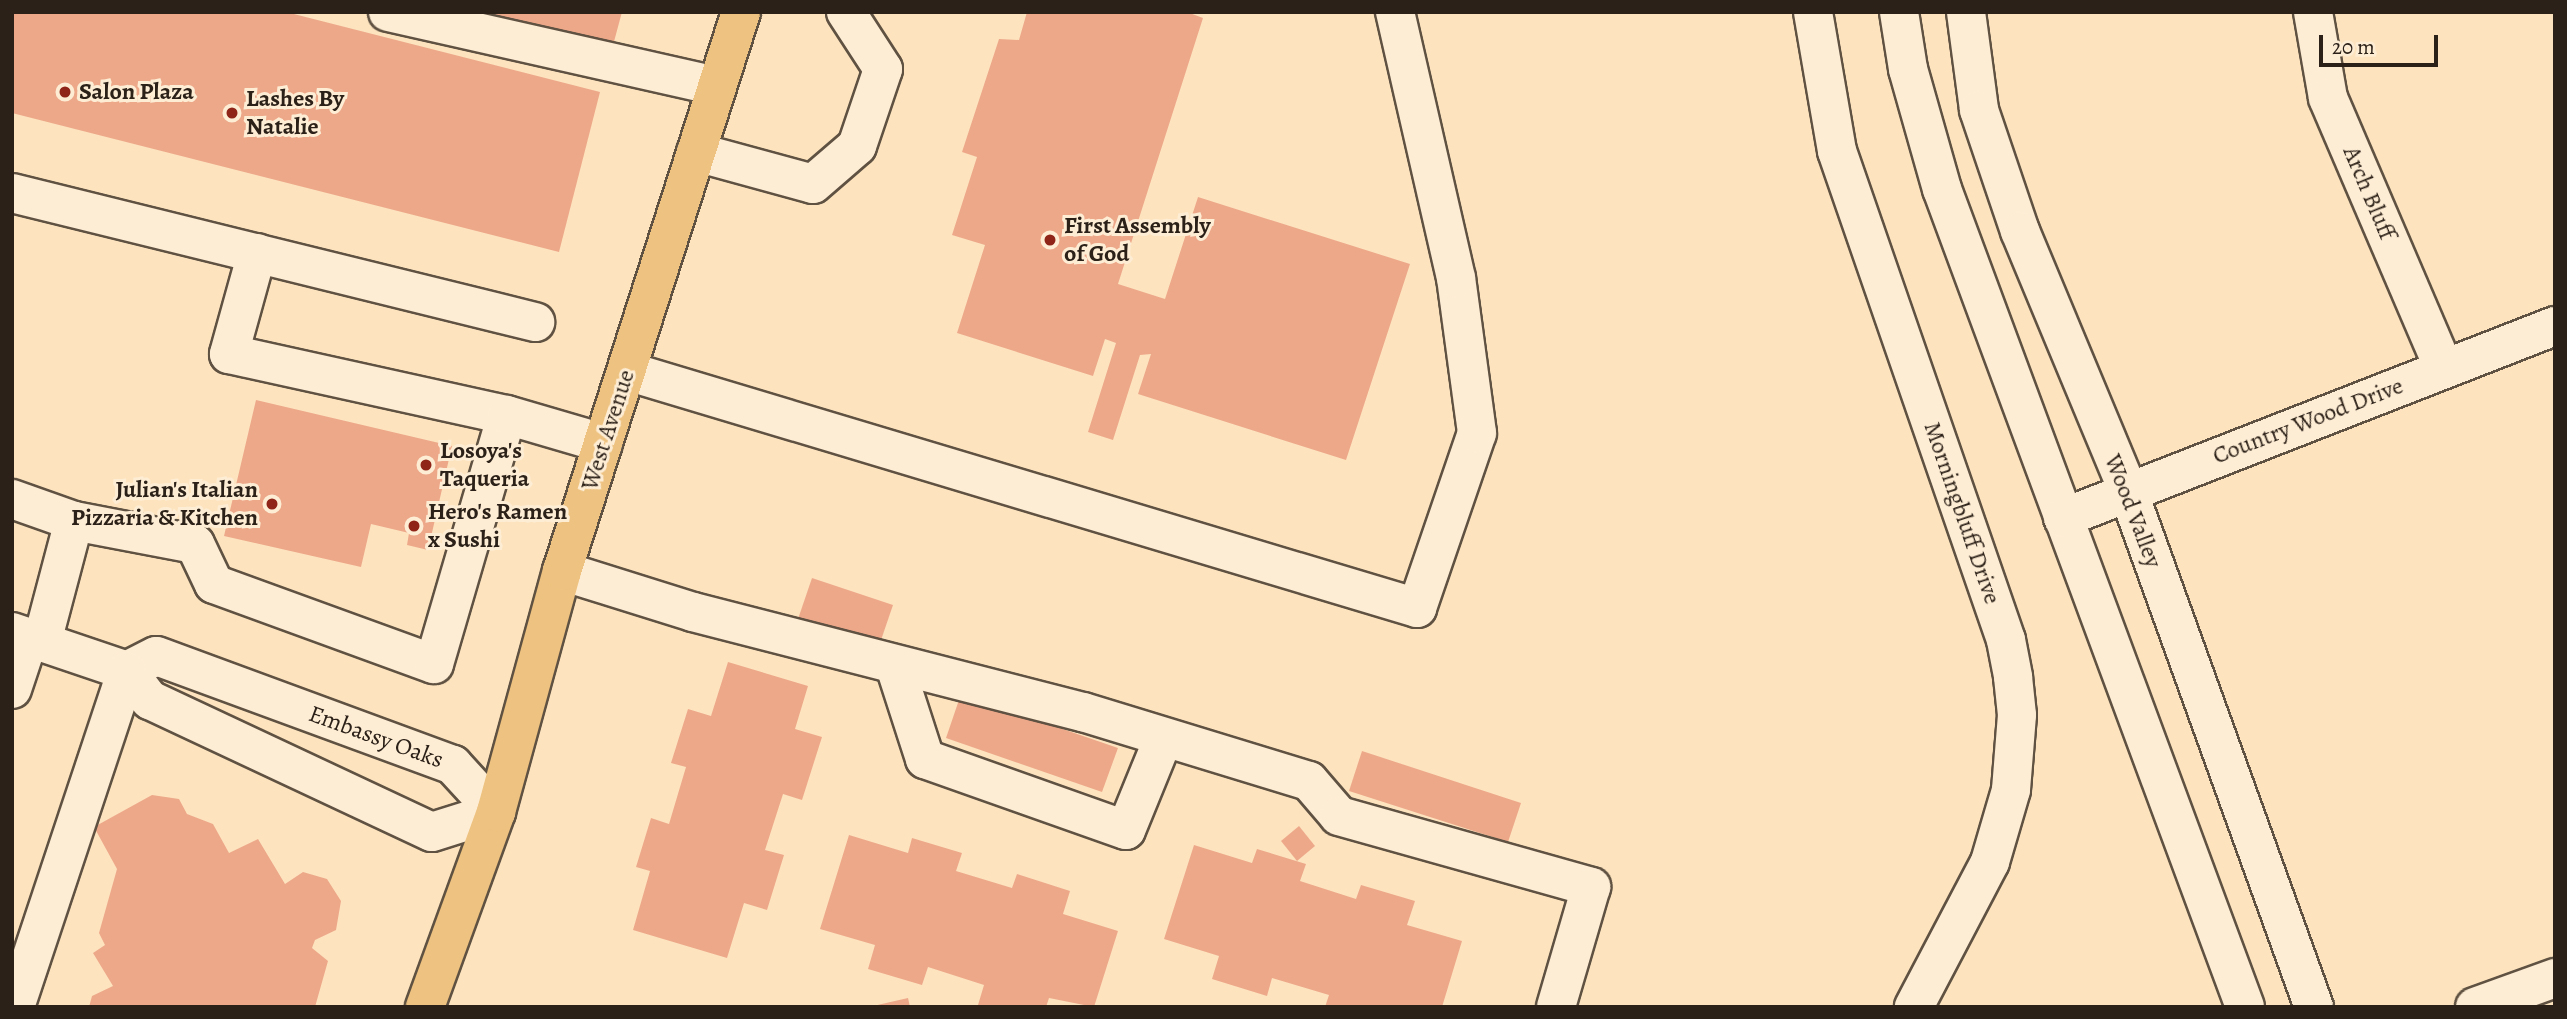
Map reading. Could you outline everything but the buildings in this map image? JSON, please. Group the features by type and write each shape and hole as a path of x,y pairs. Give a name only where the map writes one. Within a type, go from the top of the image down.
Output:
{"main road":[{"name":"West Avenue","path":"425,1007 496,812 562,571 741,12"}],"street":[{"path":"388,12 717,86"},
{"path":"696,152 813,184 857,146 883,69 846,12"},
{"path":"627,371 1416,608 1477,433 1456,278 1395,12"},
{"name":"Morningbluff Drive","path":"1813,12 1837,151 2006,640 2017,715 2011,790 1990,862 1914,1007"},
{"path":"1899,12 1908,69 1942,189 2245,1007"},
{"name":"Wood Valley","path":"1966,12 1979,110 2020,231 2128,491 2314,1007"},
{"name":"Arch Bluff","path":"2312,12 2328,97 2444,368"},
{"path":"12,193 535,322"},
{"path":"257,253 229,354 507,415 603,443"},
{"name":"Country Wood Drive","path":"2063,518 2555,326"},
{"path":"12,499 74,520 195,544 214,584 433,664 507,415"},
{"path":"12,689 28,637 74,520"},
{"path":"562,571 693,612 1164,737 1310,781 1339,817 1565,882 1591,887 1556,1007"},
{"path":"28,637 127,671 150,699 432,832 496,812"},
{"name":"Embassy Oaks","path":"127,671 156,656 453,765 496,812"},
{"path":"895,666 925,759 1126,830 1164,737"},
{"path":"15,1007 127,671"},
{"path":"2475,1007 2555,978"}],"place":[{"name":"Salon Plaza","path":"65,92"},
{"name":"Lashes By Natalie","path":"232,113"},
{"name":"First Assembly of God","path":"1050,240"},
{"name":"Losoya's Taqueria","path":"426,465"},
{"name":"Julian's Italian Pizzaria & Kitchen","path":"272,504"},
{"name":"Hero's Ramen x Sushi","path":"414,526"}]}
